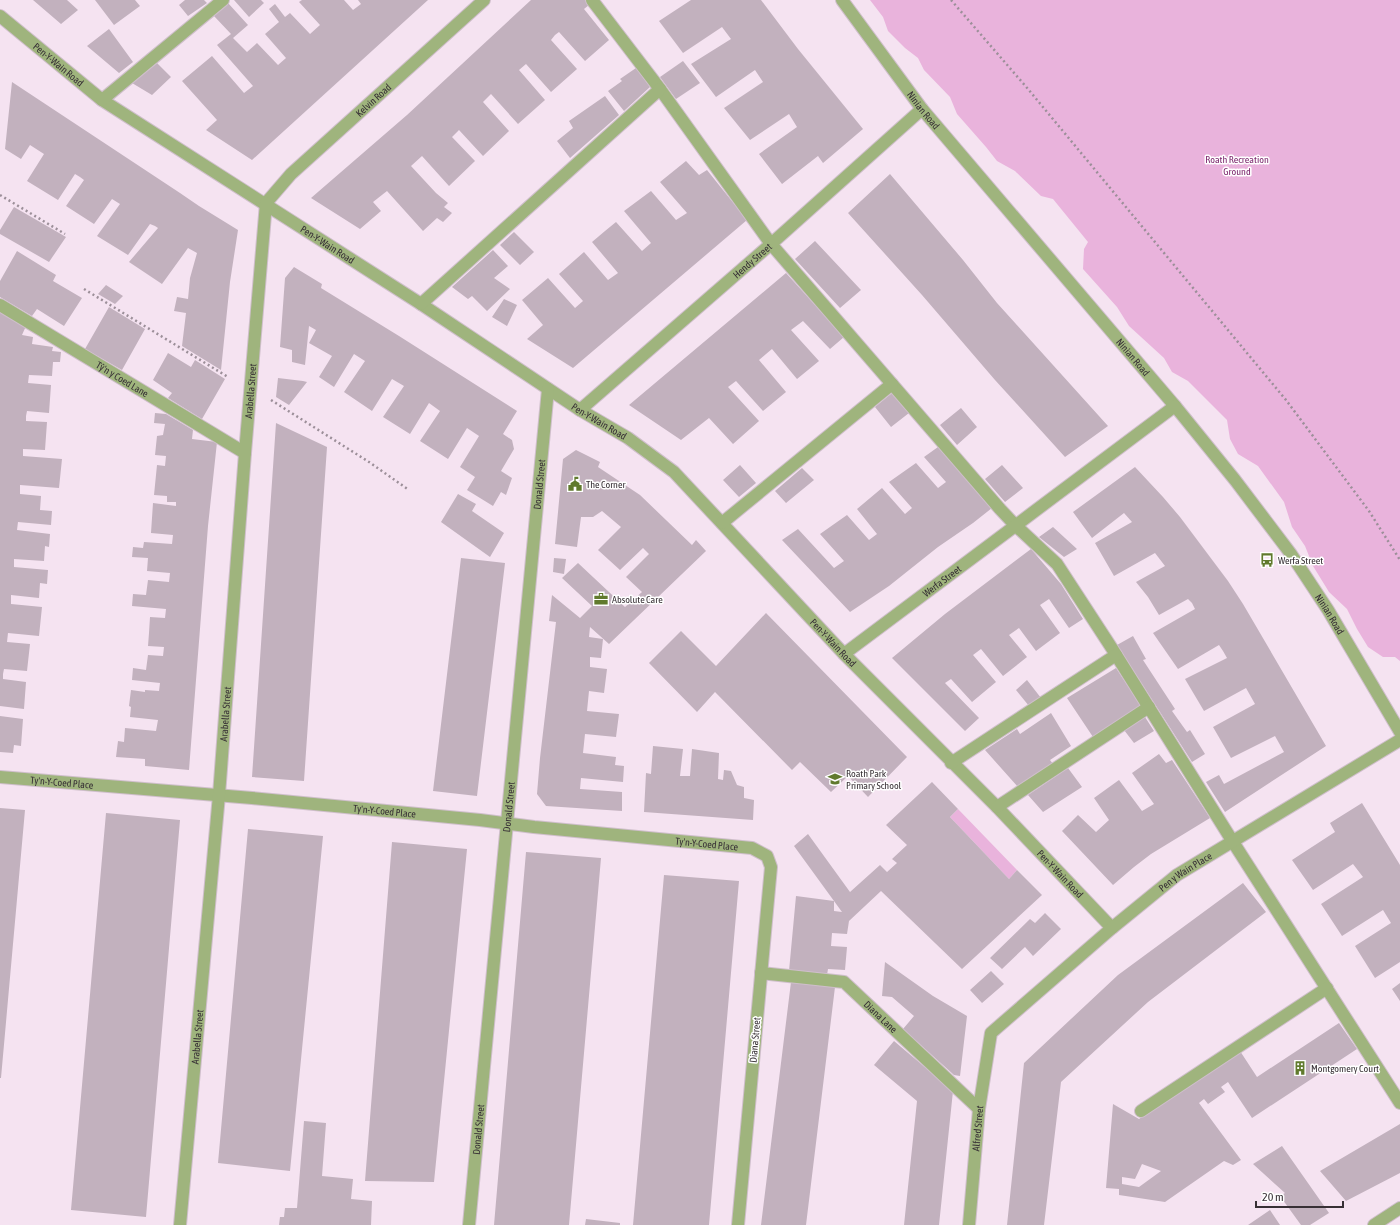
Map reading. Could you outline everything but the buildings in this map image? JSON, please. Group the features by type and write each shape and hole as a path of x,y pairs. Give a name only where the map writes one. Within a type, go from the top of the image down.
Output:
{"street":[{"path":"102,100 223,0"},
{"name":"Kelvin Road","path":"266,203 291,174 484,0"},
{"path":"592,0 660,89 772,244 1015,525 1058,564 1400,1103"},
{"name":"Ninian Road","path":"842,0 922,109 1175,406 1235,480 1291,554 1328,610 1400,732"},
{"name":"Pen-Y-Wain Road","path":"0,16 102,100 266,203 580,410 628,438 674,472 844,654 997,808 1112,928"},
{"path":"421,304 660,89"},
{"name":"Hendy Street","path":"580,410 772,244 922,109"},
{"name":"Arabella Street","path":"180,1225 220,795 245,454 266,203"},
{"name":"Tŷ'n y Coed Lane","path":"0,305 245,454"},
{"path":"722,523 892,384"},
{"name":"Donald Street","path":"470,1225 548,389"},
{"name":"Werfa Street","path":"844,654 1175,406"},
{"path":"951,763 1116,655"},
{"path":"997,808 1149,707"},
{"name":"Pen y Wain Place","path":"991,1033 1112,928 1177,875 1400,740"},
{"name":"Ty'n-Y-Coed Place","path":"0,777 220,795 752,848 767,856"},
{"name":"Diana Street","path":"738,1225 771,867 767,856"},
{"name":"Diana Lane","path":"762,973 844,982 979,1109"},
{"path":"1141,1111 1327,988"},
{"name":"Alfred Street","path":"969,1225 979,1109 991,1033"},
{"path":"1374,1225 1400,1208"}],"path":[{"path":"951,0 1028,89 1286,400 1369,512 1400,560"},
{"path":"0,195 65,234"},
{"path":"84,289 228,377"},
{"path":"271,400 369,462 409,490"}],"green space":[{"name":"Roath Recreation Ground","path":"870,0 1400,0 1400,661 1395,657 1383,657 1368,647 1347,609 1329,592 1313,566 1305,546 1292,527 1284,502 1258,466 1238,454 1230,439 1227,420 1188,381 1172,372 1164,358 1129,326 1117,307 1083,269 1084,249 1088,242 1053,199 1041,196 1015,171 997,161 957,114 950,97 924,70 918,58 905,48 888,31 883,17"},
{"path":"958,809 1017,870 1009,879 950,817"}],"place":[{"name":"The Corner","path":"575,484"},
{"name":"Werfa Street","path":"1267,560"},
{"name":"Absolute Care","path":"601,599"},
{"name":"Roath Park Primary School","path":"835,779"},
{"name":"Montgomery Court","path":"1300,1068"}]}
